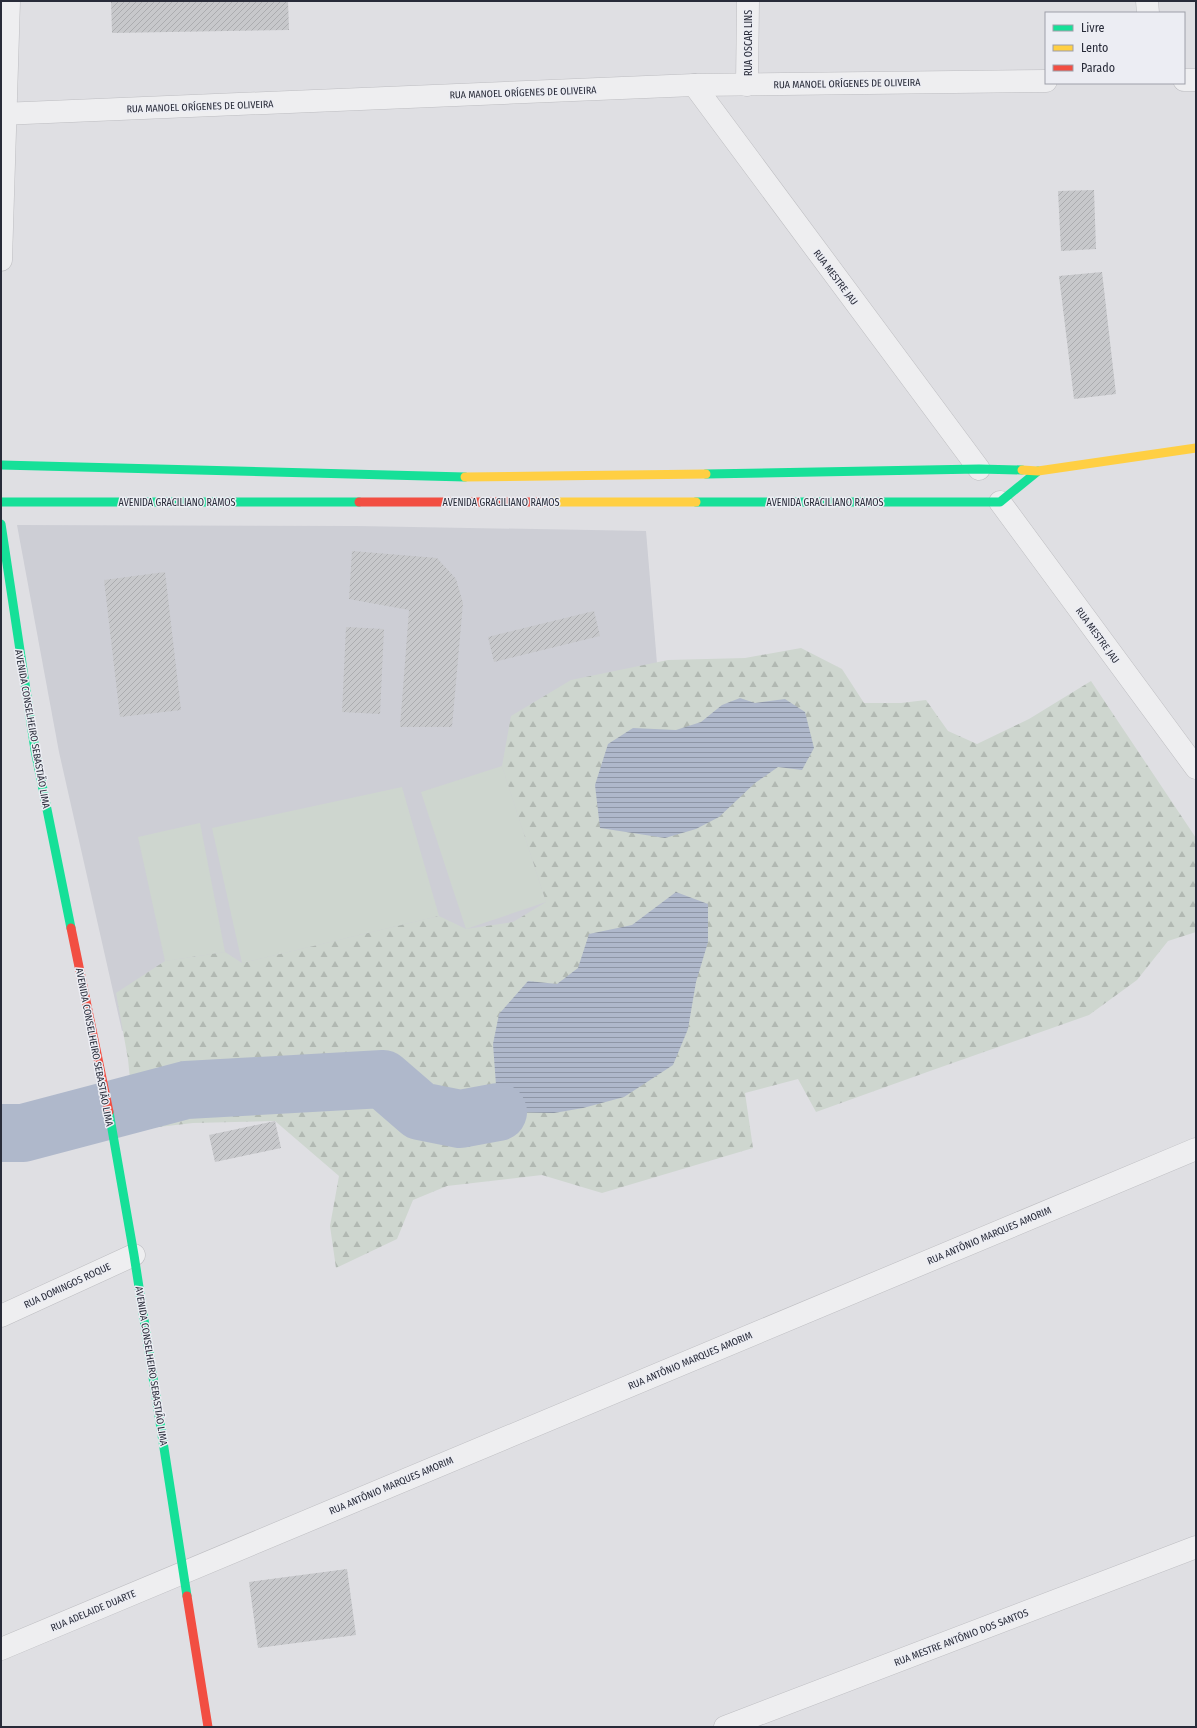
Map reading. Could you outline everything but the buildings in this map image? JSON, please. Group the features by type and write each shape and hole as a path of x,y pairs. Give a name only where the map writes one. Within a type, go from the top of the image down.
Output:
{"street":[{"path":"1,260 3,114 9,1"},
{"name":"RUA OSCAR LINS","path":"747,85 748,1"},
{"path":"1147,1 1148,12"},
{"path":"1185,80 1196,80"},
{"name":"RUA MANOEL ORÍGENES DE OLIVEIRA","path":"3,114 694,85 1045,81"},
{"name":"RUA MESTRE JAU","path":"694,85 983,475"},
{"path":"1,465 485,478 983,475 1038,471 1196,448"},
{"path":"998,498 1038,471"},
{"name":"RUA MESTRE JAU","path":"998,498 1196,768"},
{"name":"AVENIDA GRACILIANO RAMOS","path":"1,502 998,498"},
{"name":"AVENIDA CONSELHEIRO SEBASTIÃO LIMA","path":"1,524 35,750 111,1124 134,1255 208,1727"},
{"name":"RUA ANTÔNIO MARQUES AMORIM","path":"184,1571 1196,1148"},
{"name":"RUA DOMINGOS ROQUE","path":"1,1316 134,1255"},
{"name":"RUA MESTRE ANTÔNIO DOS SANTOS","path":"725,1727 1196,1547"},
{"name":"RUA ADELAIDE DUARTE","path":"1,1649 184,1571"}],"shaded area":[{"path":"17,525 357,526 646,531 676,892 122,1031 59,752"}],"green space":[{"path":"801,648 842,669 864,703 901,703 926,700 948,731 977,744 1029,719 1091,681 1196,838 1196,932 1168,941 1137,980 1089,1015 816,1112 798,1079 745,1093 753,1148 602,1193 542,1175 447,1186 413,1200 397,1239 336,1268 330,1226 339,1176 275,1121 193,1123 150,1128 132,1100 128,1059 116,993 165,961 225,952 242,963 439,916 466,929 513,922 546,902 502,766 511,716 571,680 668,660 745,658"},
{"path":"502,766 546,902 466,929 421,792"},
{"path":"402,787 439,916 242,963 212,828"},
{"path":"200,823 225,952 165,961 138,837"}],"water":[{"path":"740,698 755,703 785,699 805,712 814,748 802,770 778,767 755,783 719,817 696,829 665,838 600,828 595,785 608,744 633,728 676,730 701,722 722,705"},
{"path":"676,892 708,904 708,942 696,982 688,1029 673,1065 624,1097 583,1108 554,1113 498,1112 493,1044 499,1014 528,981 557,984 578,968 589,934 632,925"}],"waterway":[{"path":"1,1133 23,1133 186,1090 383,1079 420,1111 460,1119 498,1112"}],"traffic: fast":[{"path":"1,465 465,477"},
{"path":"706,474 979,469 1022,470"},
{"path":"696,502 1000,502 1038,471"},
{"path":"1,502 359,502"},
{"path":"1,524 35,750 71,928"},
{"path":"109,1112 134,1255 187,1596"}],"traffic: slow":[{"path":"1022,470 1038,471 1196,448"},
{"path":"465,477 706,474"},
{"path":"551,502 696,502"}],"traffic: jam":[{"path":"359,502 551,502"},
{"path":"71,928 109,1112"},
{"path":"187,1596 208,1727"}]}
